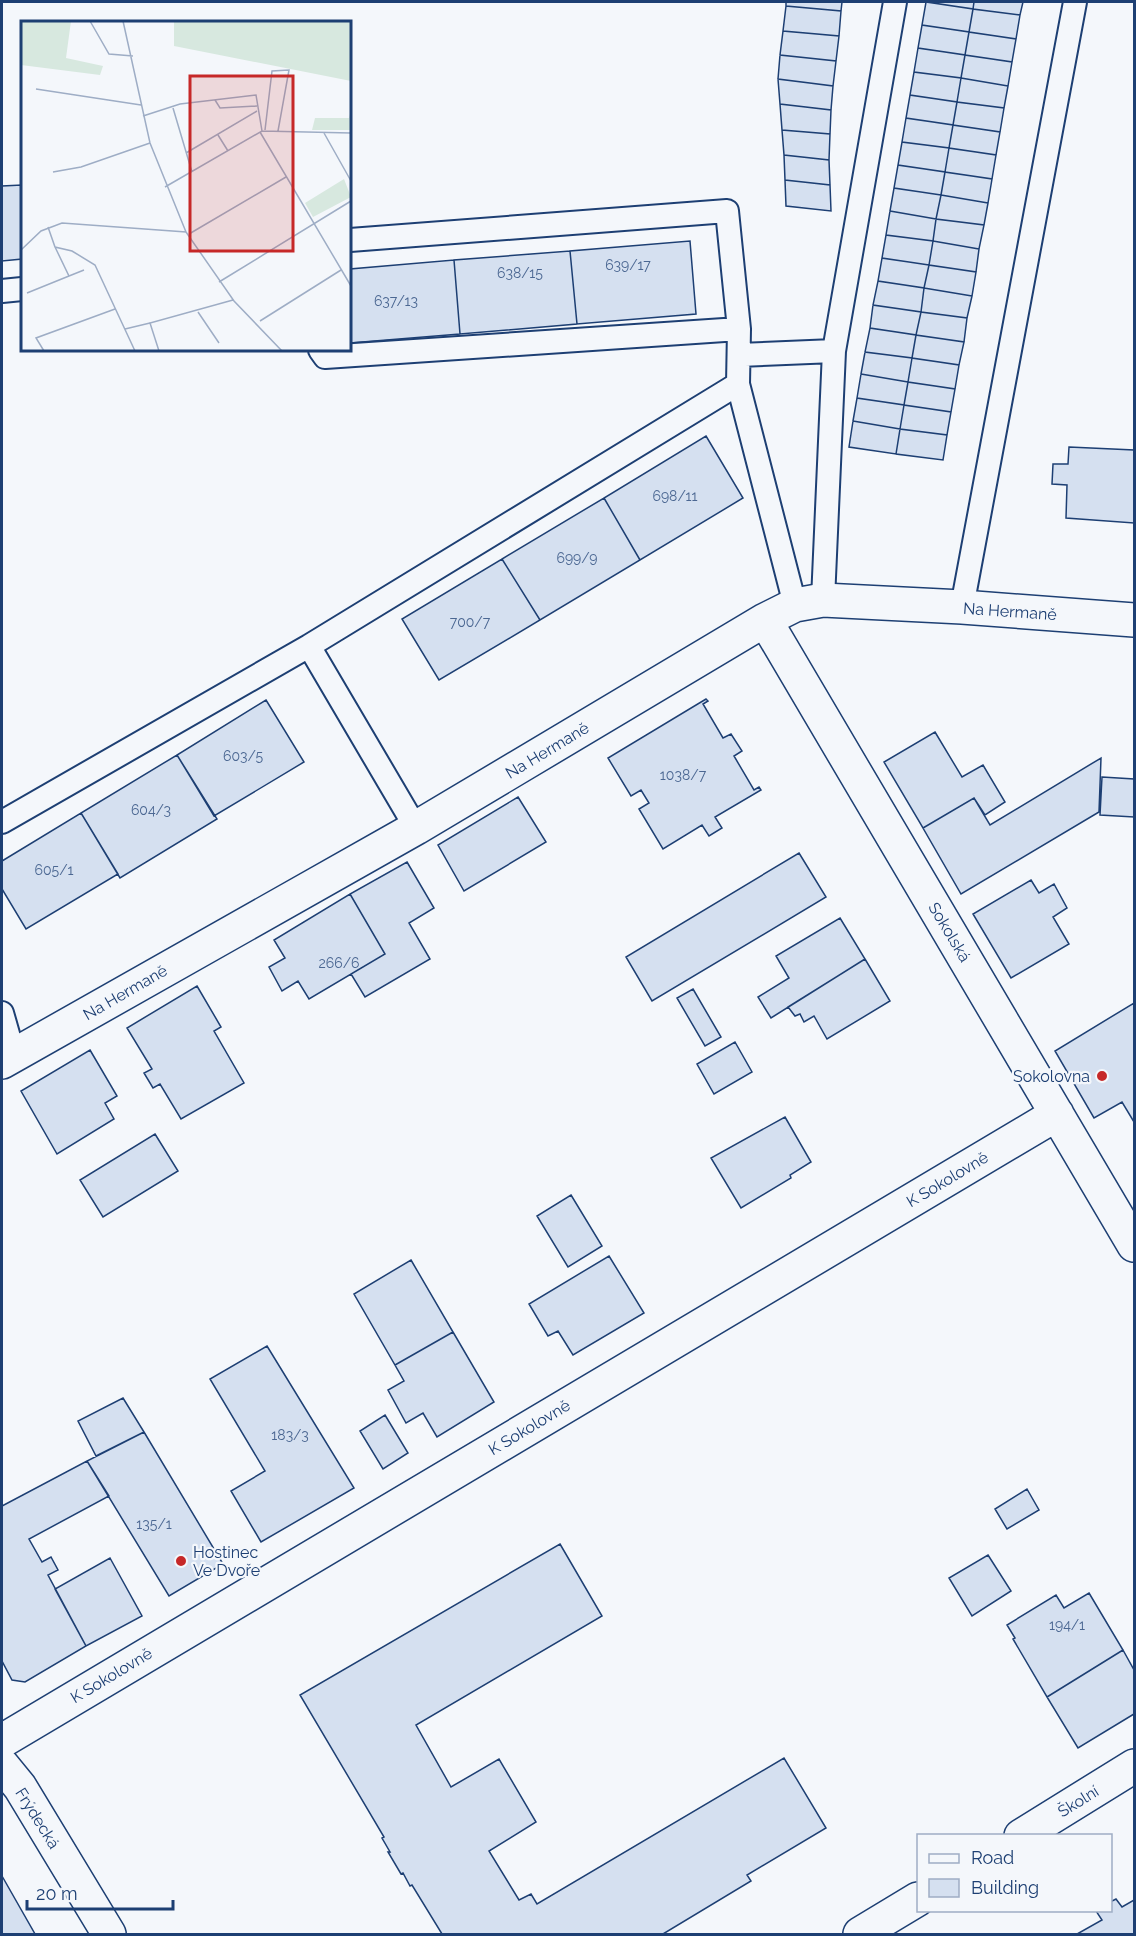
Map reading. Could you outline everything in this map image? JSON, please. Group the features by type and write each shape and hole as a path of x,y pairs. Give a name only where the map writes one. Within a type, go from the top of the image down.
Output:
{"street":[{"name":"Na Hermaně","path":"8,1059 416,828 765,620 809,602 962,607 1134,620"},
{"name":"Sokolská","path":"765,620 1134,1245"},
{"name":"K Sokolovně","path":"2,1741 1057,1114"},
{"name":"Frýdecká","path":"2,1765 20,1787 109,1935"},
{"name":"Školní","path":"1024,1834 1134,1766"},
{"path":"860,1935 917,1900"}],"lane":[{"path":"809,602 834,351 895,2"},
{"path":"962,607 1075,2"},
{"path":"351,240 727,212 739,329 738,384 809,602"},
{"path":"2,291 21,289"},
{"path":"321,351 325,357 739,329"},
{"path":"739,355 834,351"},
{"path":"2,822 309,646 738,384"},
{"path":"309,646 416,828"},
{"path":"2,1013 8,1059"}],"building":[{"path":"786,2 842,2 841,11 786,6"},
{"path":"926,2 973,9 969,32 922,25"},
{"path":"927,2 974,2 973,9"},
{"path":"974,2 1023,2 1020,15 973,9"},
{"path":"786,6 841,11 839,36 783,31"},
{"path":"973,9 1020,15 1016,39 969,32"},
{"path":"922,25 969,32 965,55 918,48"},
{"path":"783,31 839,36 836,61 780,55"},
{"path":"969,32 1016,39 1012,62 965,55"},
{"path":"918,48 965,55 961,78 914,72"},
{"path":"780,55 836,61 833,86 778,79"},
{"path":"965,55 1012,62 1008,86 961,78"},
{"path":"914,72 961,78 957,102 910,95"},
{"path":"961,78 1008,86 1004,108 957,102"},
{"path":"778,79 833,86 831,110 780,104"},
{"path":"910,95 957,102 953,125 906,118"},
{"path":"957,102 1004,108 1000,132 953,125"},
{"path":"780,104 831,110 830,134 782,130"},
{"path":"906,118 953,125 949,148 902,142"},
{"path":"953,125 1000,132 996,155 949,148"},
{"path":"782,130 830,134 829,160 784,155"},
{"path":"902,142 949,148 945,172 898,165"},
{"path":"949,148 996,155 992,179 945,172"},
{"path":"784,155 829,160 830,185 785,180"},
{"path":"898,165 945,172 941,195 894,188"},
{"path":"945,172 992,179 988,203 941,195"},
{"path":"785,180 830,185 831,211 786,206"},
{"path":"21,185 21,259 2,261 2,186"},
{"path":"894,188 941,195 936,219 890,211"},
{"path":"941,195 988,203 984,225 936,219"},
{"path":"890,211 936,219 933,241 886,235"},
{"path":"936,219 984,225 979,249 933,241"},
{"path":"886,235 933,241 929,265 882,258"},
{"path":"690,241 696,314 577,324 570,251"},
{"path":"933,241 979,249 976,272 929,265"},
{"path":"570,251 577,324 460,334 454,260"},
{"path":"882,258 929,265 924,288 878,281"},
{"path":"454,260 460,334 351,343 351,269"},
{"path":"929,265 976,272 972,296 924,288"},
{"path":"878,281 924,288 921,312 873,305"},
{"path":"924,288 972,296 967,318 921,312"},
{"path":"873,305 921,312 916,335 870,328"},
{"path":"921,312 967,318 964,342 916,335"},
{"path":"870,328 916,335 912,358 865,352"},
{"path":"916,335 964,342 959,365 912,358"},
{"path":"865,352 912,358 908,382 861,374"},
{"path":"912,358 959,365 955,389 908,382"},
{"path":"861,374 908,382 904,405 857,398"},
{"path":"908,382 955,389 951,412 904,405"},
{"path":"857,398 904,405 900,429 853,421"},
{"path":"904,405 951,412 947,435 900,429"},
{"path":"853,421 900,429 896,454 849,447"},
{"path":"900,429 947,435 943,460 896,454"},
{"path":"706,436 743,498 640,560 604,498"},
{"path":"1069,447 1134,450 1134,523 1066,518 1067,485 1052,484 1053,464 1068,464"},
{"path":"604,498 640,560 540,620 502,559"},
{"path":"502,559 540,620 439,680 402,619"},
{"path":"706,699 708,701 703,704 723,738 731,734 742,751 734,756 754,790 759,787 761,790 715,817 722,828 709,836 702,825 663,849 639,809 649,803 641,790 631,796 608,758"},
{"path":"266,700 304,762 214,816 177,755"},
{"path":"935,732 962,777 983,765 1005,802 985,815 974,798 923,828 884,762"},
{"path":"177,755 217,819 120,878 81,813"},
{"path":"1101,758 1099,812 961,894 923,828 974,798 990,825"},
{"path":"1102,777 1134,779 1134,817 1100,815"},
{"path":"518,797 546,842 464,891 438,845"},
{"path":"81,813 118,874 26,929 2,889 2,861"},
{"path":"799,853 826,897 652,1001 626,957"},
{"path":"407,862 434,908 409,923 430,959 365,997 351,974 385,954 350,894"},
{"path":"1031,880 1039,893 1054,884 1067,908 1053,917 1069,944 1011,978 973,914"},
{"path":"350,894 385,954 309,999 298,981 282,991 269,967 285,958 274,940"},
{"path":"840,918 865,959 771,1018 758,997 789,978 776,956"},
{"path":"865,959 890,1001 827,1039 814,1016 804,1022 800,1014 795,1016 788,1007"},
{"path":"197,986 221,1027 214,1031 244,1083 181,1119 160,1084 153,1088 144,1073 152,1069 127,1028"},
{"path":"693,989 721,1037 705,1046 677,998"},
{"name":"Sokolovna","path":"1134,1003 1134,1122 1122,1102 1094,1118 1055,1051"},
{"path":"735,1042 752,1072 714,1094 697,1064"},
{"path":"90,1050 117,1096 105,1103 114,1119 57,1154 21,1091"},
{"path":"785,1117 811,1162 790,1175 791,1178 741,1208 711,1158"},
{"path":"155,1134 178,1171 103,1217 80,1180"},
{"path":"571,1195 602,1246 568,1267 537,1216"},
{"path":"609,1256 644,1313 573,1355 558,1331 548,1336 529,1304"},
{"path":"411,1260 453,1332 395,1365 354,1294"},
{"path":"453,1332 494,1402 437,1437 423,1413 406,1423 388,1390 404,1381 395,1365"},
{"path":"267,1346 354,1488 261,1542 231,1491 265,1471 210,1379"},
{"path":"123,1398 144,1432 96,1456 78,1421"},
{"path":"385,1415 408,1453 383,1469 360,1431"},
{"path":"144,1432 223,1564 169,1596 87,1461"},
{"path":"87,1461 109,1496 29,1539 42,1562 51,1557 58,1570 48,1575 86,1646 25,1682 12,1680 2,1661 2,1506"},
{"path":"1027,1489 1039,1510 1007,1529 995,1509"},
{"path":"560,1544 602,1616 416,1725 451,1787 499,1759 536,1822 489,1851 519,1900 531,1894 537,1904 784,1758 826,1828 747,1875 751,1881 663,1934 442,1934 412,1885 410,1886 403,1873 401,1874 388,1852 390,1852 382,1838 384,1837 300,1695"},
{"path":"988,1555 1011,1591 972,1616 949,1578"},
{"path":"110,1558 142,1616 86,1646 55,1589"},
{"path":"1089,1593 1123,1650 1047,1697 1007,1625 1056,1595 1064,1608"},
{"path":"1123,1650 1134,1670 1134,1714 1078,1748 1047,1697"},
{"path":"2,1876 35,1934 2,1934"},
{"path":"1116,1899 1122,1907 1134,1900 1134,1934 1077,1934 1102,1920 1097,1912 1112,1912 1112,1901"}],"place":[{"name":"Sokolovna","path":"1102,1076"},
{"name":"Hostinec Ve Dvoře","path":"181,1561"}]}
